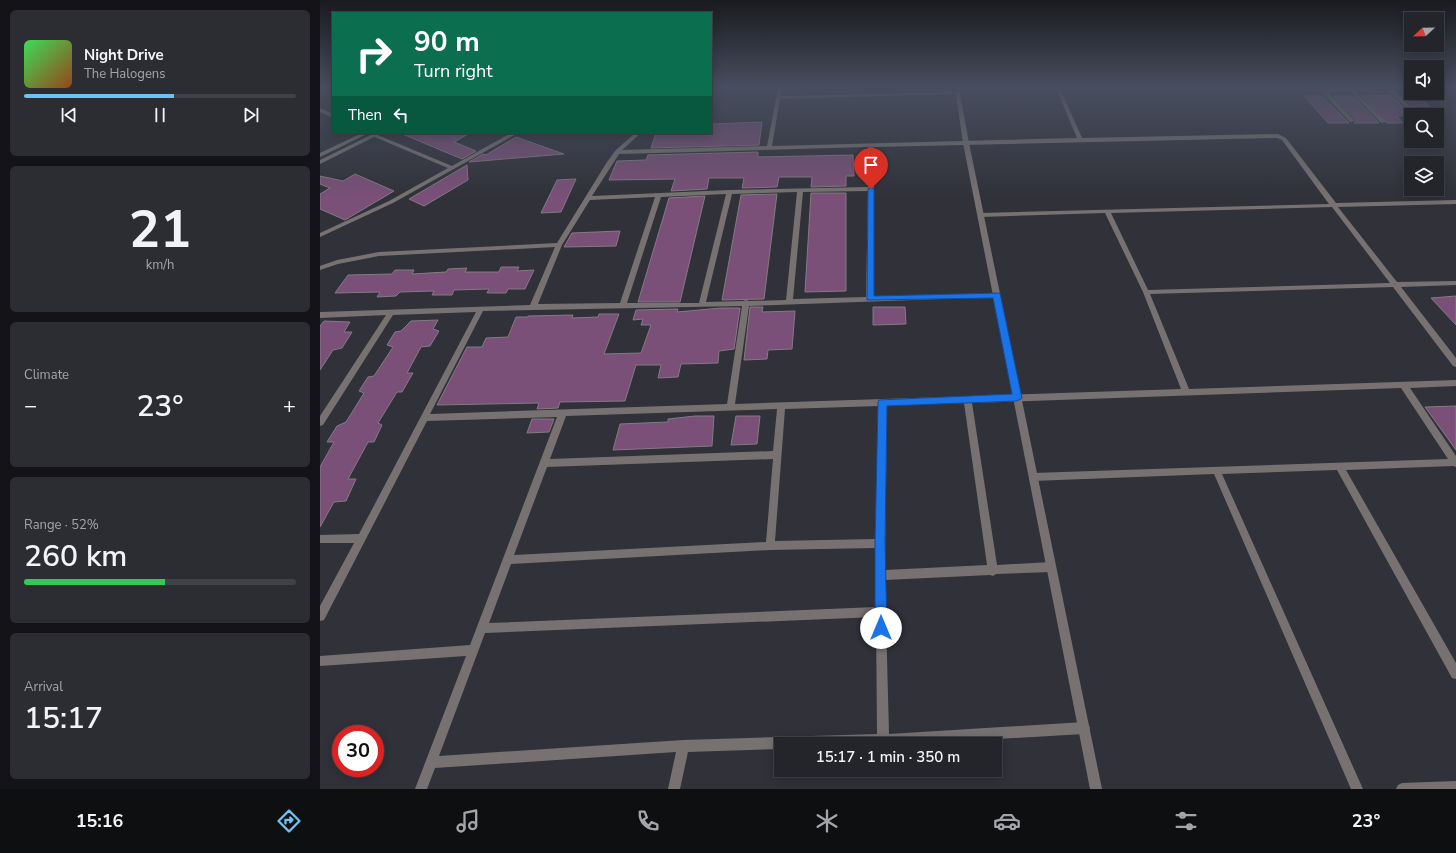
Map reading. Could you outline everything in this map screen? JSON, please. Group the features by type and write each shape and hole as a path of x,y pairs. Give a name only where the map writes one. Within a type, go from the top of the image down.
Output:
{"street":[{"path":"769,148 773,125"},
{"path":"963,125 1096,789"},
{"path":"1074,125 1080,140"},
{"path":"320,155 372,134 452,168"},
{"path":"320,162 372,134"},
{"path":"320,236 391,202 513,134"},
{"path":"533,307 559,245 609,163 617,152 637,134"},
{"path":"617,152 1278,136 1284,139 1331,204 1396,284 1456,364"},
{"path":"870,298 871,145"},
{"path":"588,198 729,192 871,189"},
{"path":"789,301 800,190"},
{"path":"702,305 729,192"},
{"path":"623,306 659,195"},
{"path":"981,215 1331,204 1456,202"},
{"path":"1107,211 1146,292 1186,392"},
{"path":"320,268 337,262 379,254 559,245"},
{"path":"1146,292 1456,283"},
{"path":"320,315 390,314 533,307 702,305 746,302 997,295"},
{"path":"731,407 746,302"},
{"path":"320,616 480,310"},
{"path":"320,423 390,314"},
{"path":"423,418 1456,383"},
{"path":"1403,384 1456,463"},
{"path":"967,399 993,571"},
{"path":"883,402 880,543 883,737"},
{"path":"770,546 781,406"},
{"path":"421,789 563,413"},
{"path":"544,463 777,455"},
{"path":"1033,477 1456,463"},
{"path":"1340,467 1456,674"},
{"path":"1216,470 1356,789"},
{"path":"320,539 362,538"},
{"path":"508,560 770,546 880,543"},
{"path":"881,575 993,571 1051,566"},
{"path":"482,628 881,612"},
{"path":"320,661 474,650"},
{"path":"933,737 1084,728"},
{"path":"431,762 683,746 774,743"},
{"path":"674,789 683,746"},
{"path":"1402,789 1456,787"}],"building":[{"path":"712,125 762,125 759,145 651,148 656,134 712,134"},
{"path":"402,134 468,134 454,142 476,151 462,159"},
{"path":"516,137 564,154 469,162 483,154 486,155"},
{"path":"758,152 758,157 853,155 854,176 846,176 846,186 811,187 812,177 779,177 777,187 742,188 744,178 709,178 707,189 671,191 675,179 609,180 617,161 646,160 648,155"},
{"path":"467,165 468,180 424,206 409,199"},
{"path":"355,174 394,191 345,220 320,209 320,194 330,188 320,184 320,176 343,181"},
{"path":"576,179 561,212 541,213 557,180"},
{"path":"811,193 846,193 846,291 805,292"},
{"path":"777,194 764,299 722,300 741,195"},
{"path":"705,196 680,302 638,302 669,198"},
{"path":"620,231 616,246 564,247 572,233"},
{"path":"501,267 519,267 517,271 534,270 525,289 508,289 506,293 487,293 489,289 454,290 452,295 432,295 434,291 400,292 396,296 377,297 380,292 335,293 348,275 392,274 395,270 414,270 412,274 446,272 448,269 467,268 465,272 499,272"},
{"path":"1456,296 1456,325 1431,298"},
{"path":"750,307 763,307 762,312 795,311 792,349 768,350 767,359 744,360"},
{"path":"873,307 905,307 906,324 873,325"},
{"path":"721,308 740,308 734,349 719,351 718,363 681,364 678,377 658,378 661,365 636,365 625,401 560,402 558,408 537,409 539,403 437,405 467,347 482,347 486,338 508,337 516,317 573,315 572,318 598,317 599,314 619,314 604,354 641,353 651,325 641,325 643,319 633,320 636,310 678,309 677,312"},
{"path":"438,320 433,329 439,331 430,346 421,347 407,373 413,373 402,392 397,392 378,423 382,425 374,442 368,442 348,479 356,479 346,501 334,502 320,527 320,467 334,442 327,442 337,426 346,422 364,393 359,391 368,377 374,376 393,347 387,345 395,332 401,331 411,321"},
{"path":"324,321 350,322 344,332 352,332 342,348 333,350 320,370 320,326"},
{"path":"1456,406 1456,450 1425,407"},
{"path":"695,416 714,416 712,446 613,450 620,424 668,422 668,419"},
{"path":"736,416 760,416 757,444 731,445"},
{"path":"532,419 554,419 549,432 527,433"}],"route":[{"path":"871,189 870,298 997,295 1017,398 883,402 880,543 881,628"}]}
